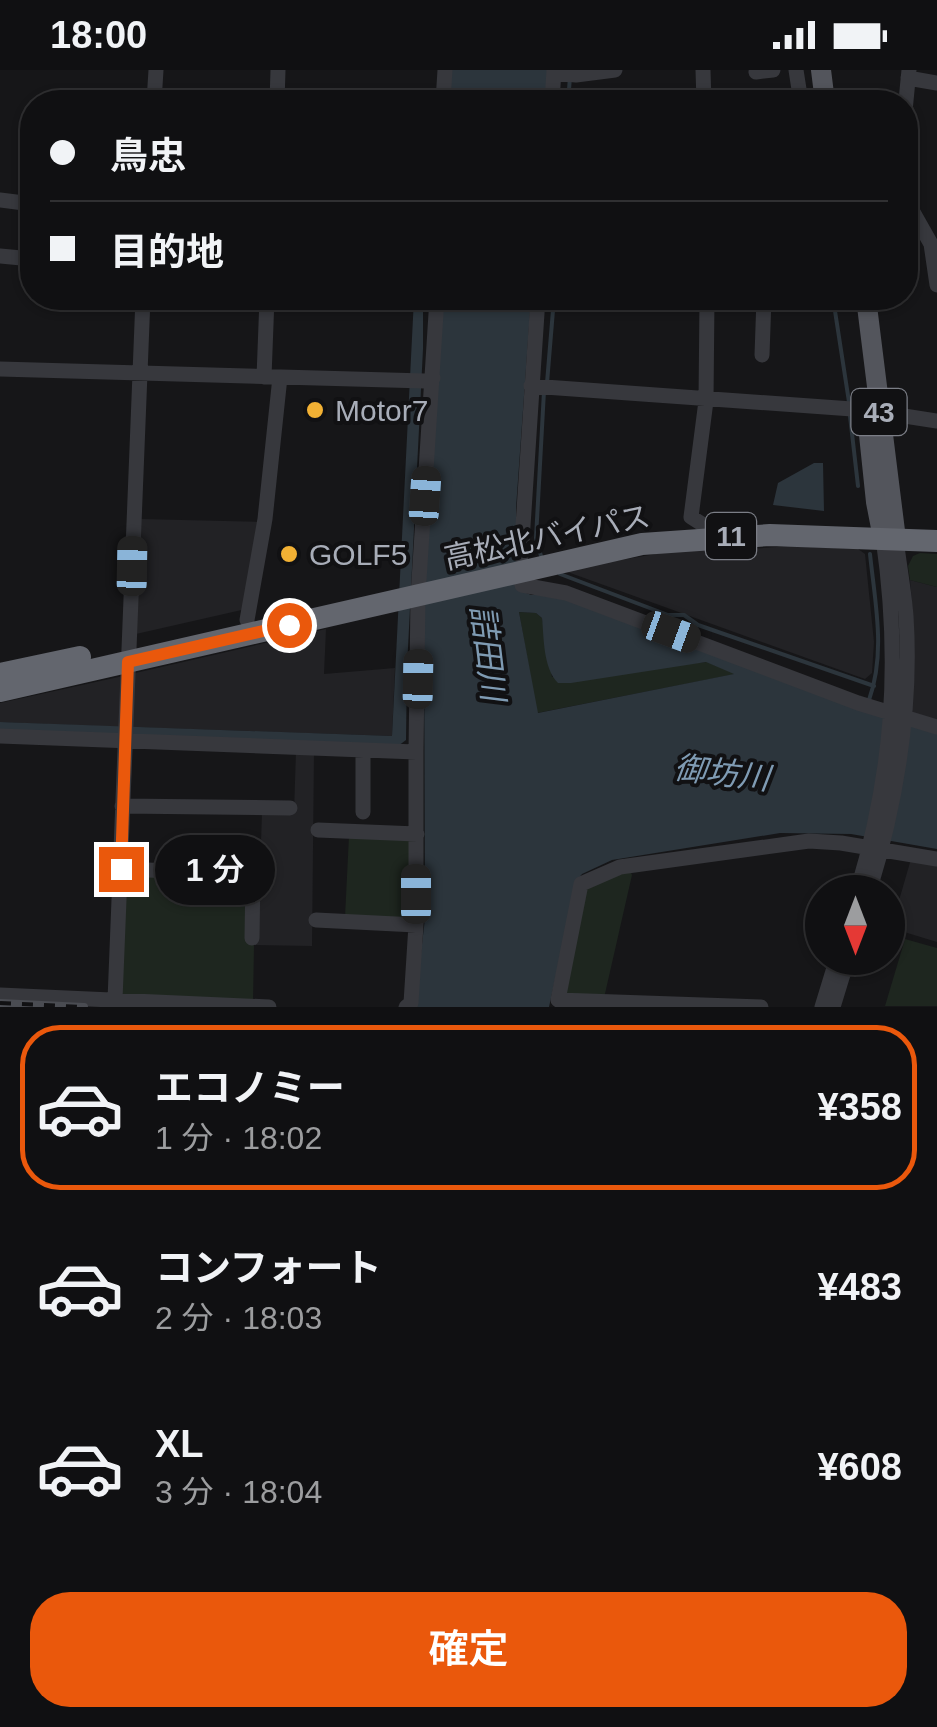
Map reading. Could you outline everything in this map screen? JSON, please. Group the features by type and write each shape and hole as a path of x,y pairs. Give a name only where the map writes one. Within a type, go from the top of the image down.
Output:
{"highway":[{"name":"高松北バイパス","path":"0,674 129,654 702,524 771,521 888,532 937,541"},
{"name":"高松北バイパス","path":"580,549 770,534 937,528"},
{"name":"高松北バイパス","path":"0,690 247,620 412,590"}],"main road":[{"name":"43","path":"855,310 861,410 888,532"},
{"name":"43","path":"861,410 865,310"}],"street":[{"path":"562,73 616,70"},
{"path":"908,74 937,83"},
{"path":"929,221 937,284"},
{"path":"116,1000 142,310"},
{"path":"247,620 265,519 272,377 269,310"},
{"path":"406,1007 411,1002 416,925 412,590 423,380 435,310"},
{"path":"538,310 519,563 522,585 566,593 858,703 937,727"},
{"path":"702,524 690,517 706,406 708,310"},
{"path":"762,356 764,310"},
{"path":"0,369 423,380"},
{"path":"535,386 706,406 861,410 937,421"},
{"path":"871,875 894,715 888,532"},
{"path":"0,736 124,733 416,752"},
{"path":"363,750 363,812"},
{"path":"122,806 290,808"},
{"path":"318,830 417,834"},
{"path":"761,1007 558,1000 581,884 620,866 809,841 877,844 937,859"},
{"path":"864,875 877,844"},
{"path":"121,869 252,874 252,938"},
{"path":"316,920 416,925"},
{"path":"822,1007 832,975"},
{"path":"833,1007 843,975"},
{"path":"0,995 269,1007"}],"shaded area":[{"path":"140,519 262,522 246,609 136,634"},
{"path":"790,546 858,549 865,554 874,642 872,673 865,679 562,570 691,548 721,551"},
{"path":"937,554 937,587 910,580 908,566 913,556"},
{"path":"910,580 937,587 937,720 911,712"},
{"path":"519,612 536,613 542,618 552,677 707,662 736,674 537,713"},
{"path":"326,629 324,674 395,668 392,736 130,727 131,674"},
{"path":"123,676 121,727 0,722 0,703"},
{"path":"296,751 314,751 312,946 249,945 251,871 260,870 262,813 294,813"},
{"path":"349,836 414,839 413,920 345,917"},
{"path":"911,859 937,865 937,942 905,932 905,880"},
{"path":"629,868 632,875 604,998 564,993 587,884"},
{"path":"123,872 251,877 249,944 254,945 253,1002 125,997 119,989"},
{"path":"905,939 937,948 937,1006 885,1006 894,975 905,975"}],"water":[{"path":"451,70 548,70 547,90 450,90"},
{"path":"413,310 423,310 406,740 398,746 0,731 0,722 392,736"},
{"path":"437,310 530,310 516,508 517,589 531,595 554,594 937,732 937,849 851,834 780,833 612,860 577,880 549,1007 415,1007 425,918 424,605","holes":["519,612 536,613 542,618 547,661 558,683 706,662 734,674 538,713"]},
{"path":"814,463 823,463 824,511 773,505 778,483"}],"waterway":[{"path":"569,90 570,77"},
{"path":"547,383 553,310"},
{"path":"835,310 849,402"},
{"path":"541,556 536,538 544,391"},
{"path":"850,416 858,486"},
{"path":"869,700 878,646 870,554"},
{"path":"560,574 668,615 684,615 698,625 874,686"}],"railway":[{"path":"0,1003 84,1007"}],"place":[{"name":"Motor7","path":"315,410"},
{"name":"GOLF5","path":"289,554"}],"route":[{"path":"121,869 128,662 289,625"}],"water label":[{"name":"詰田川","path":"488,653"},
{"name":"御坊川","path":"722,773"}]}
